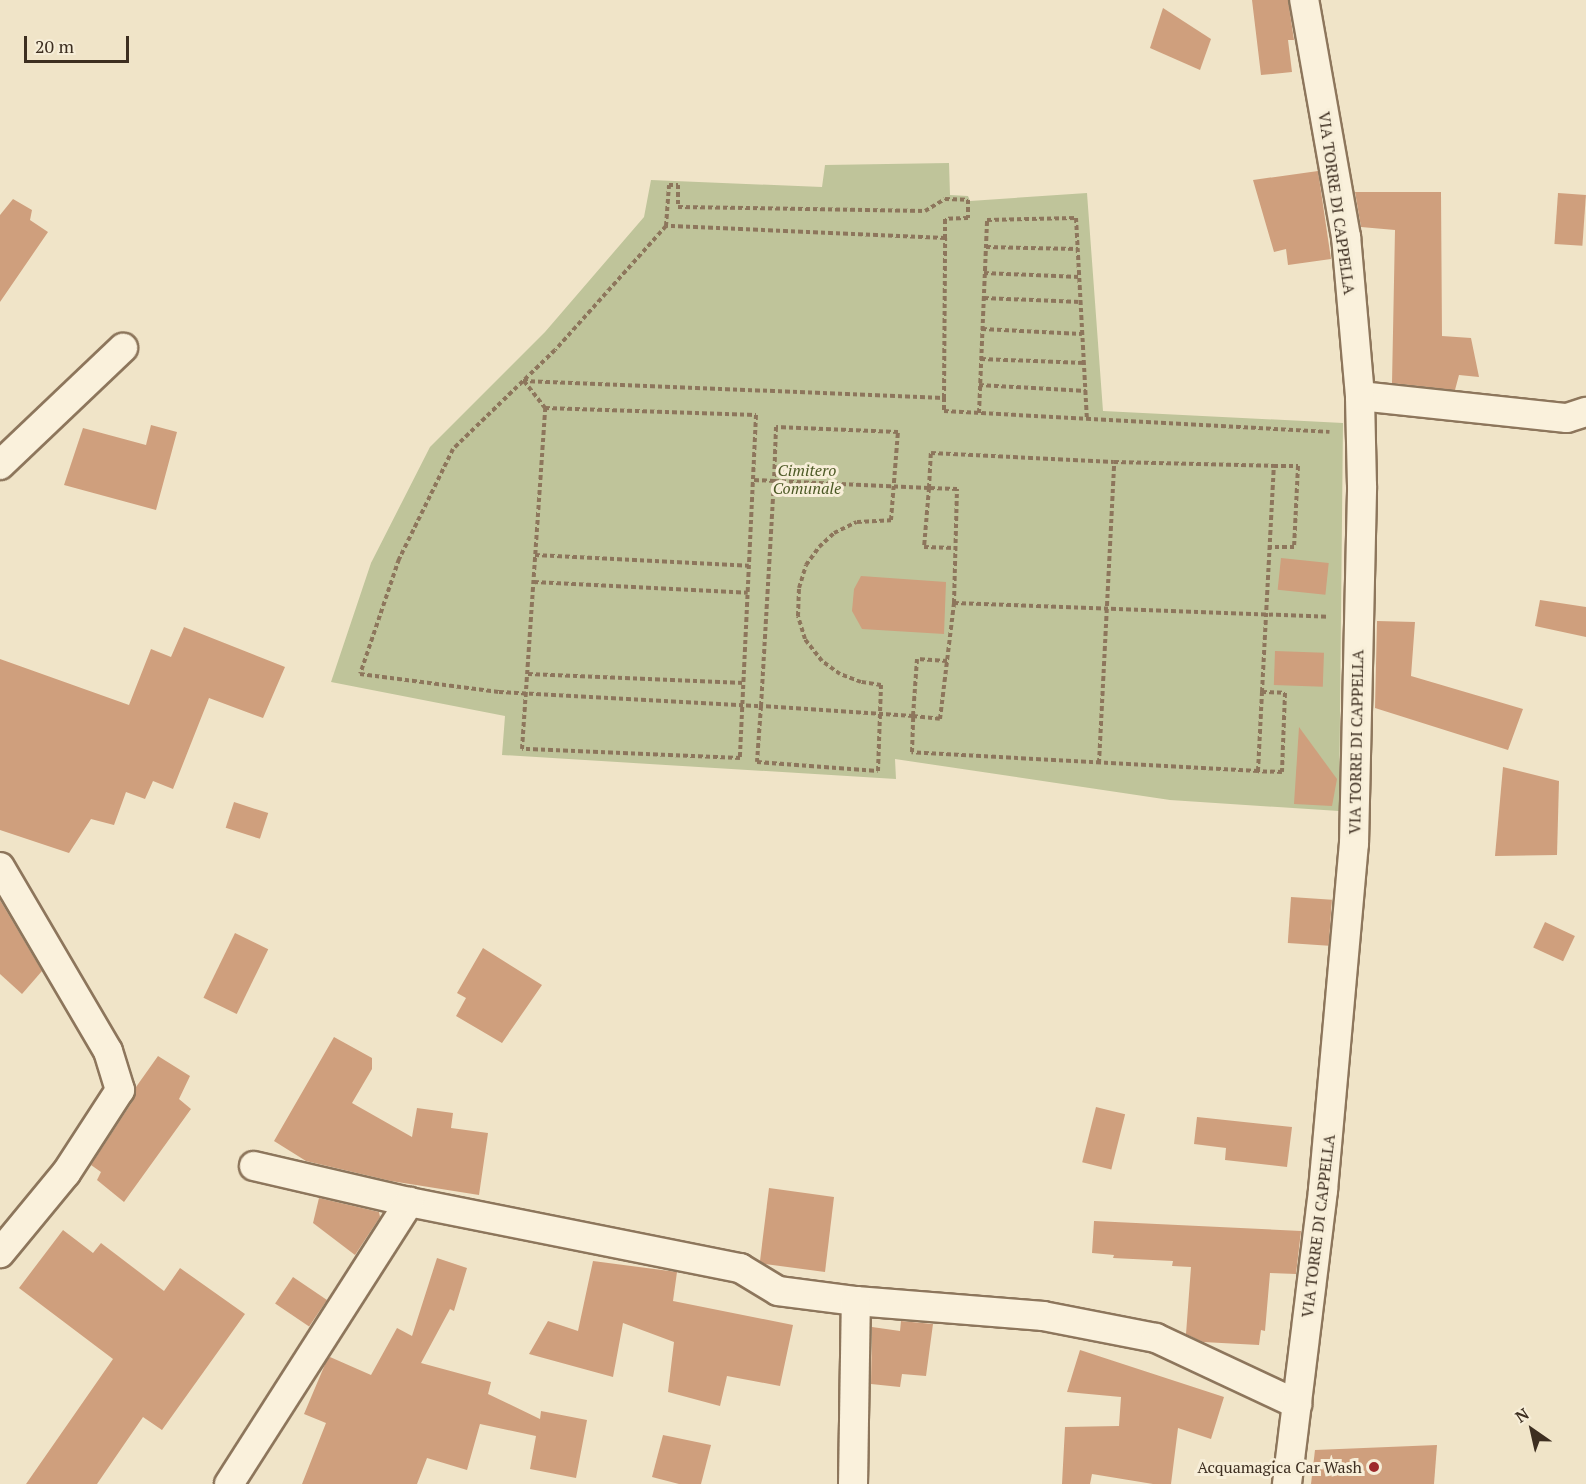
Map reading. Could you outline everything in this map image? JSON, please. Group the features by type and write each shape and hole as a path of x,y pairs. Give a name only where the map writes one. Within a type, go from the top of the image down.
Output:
{"street":[{"name":"VIA TORRE DI CAPPELLA","path":"1287,1484 1323,1190 1342,998 1354,844 1359,619 1360,396 1346,237 1304,0"},
{"path":"0,465 123,348"},
{"path":"1360,396 1567,418 1586,412"},
{"path":"0,867 108,1052 120,1090 66,1173 0,1253"},
{"path":"254,1166 409,1202 740,1268 778,1291 1043,1316 1156,1338 1297,1404"},
{"path":"229,1484 409,1202"},
{"path":"853,1484 856,1300"}],"path":[{"path":"753,480 957,489 954,603 940,719 743,704 526,693 360,674 399,559 453,449 523,381 666,226 669,184 678,185 678,207 926,211 945,199 968,200 968,219 945,219 944,411 1361,435"},
{"path":"979,413 987,220 1076,218 1087,419"},
{"path":"666,226 945,238"},
{"path":"986,247 1078,249"},
{"path":"984,273 1079,277"},
{"path":"984,298 1080,302"},
{"path":"982,329 1082,334"},
{"path":"981,359 1084,363"},
{"path":"523,381 944,398"},
{"path":"523,381 545,408 522,749 740,758 756,415 545,408"},
{"path":"979,385 1086,390"},
{"path":"776,426 898,432 891,520 857,522 834,532 806,565 799,588 798,616 805,639 822,661 840,674 861,682 881,685 878,771 757,762 774,482 776,426"},
{"path":"955,548 924,547 931,453 1114,462 1298,466 1294,547 1270,547"},
{"path":"1099,763 1114,462"},
{"path":"1258,771 1274,466"},
{"path":"535,555 749,566"},
{"path":"534,582 748,593"},
{"path":"954,603 1359,619"},
{"path":"947,661 917,659 912,752 1282,772 1286,693 1262,692"},
{"path":"528,674 744,683"}],"green space":[{"name":"Cimitero Comunale","path":"949,163 950,195 968,196 970,201 1087,193 1103,411 1343,423 1339,811 1170,800 895,759 896,779 502,755 505,716 331,682 371,563 430,447 545,332 644,217 651,180 822,187 825,165"}],"building":[{"path":"1252,0 1288,0 1294,40 1288,40 1292,72 1261,75"},
{"path":"1163,8 1211,39 1200,70 1150,48"},
{"path":"1318,171 1331,259 1288,265 1286,249 1274,252 1253,180"},
{"path":"1355,192 1441,192 1442,336 1471,338 1479,377 1459,375 1455,390 1392,383 1395,230 1361,227"},
{"path":"1558,193 1586,195 1582,246 1554,244"},
{"path":"13,199 32,210 30,220 48,232 0,302 0,215"},
{"path":"151,425 177,432 156,510 64,485 83,428 146,445"},
{"path":"1281,558 1329,563 1325,595 1278,590"},
{"path":"861,576 946,582 944,634 862,629 852,611 854,589"},
{"path":"1540,600 1586,607 1586,637 1535,626"},
{"path":"1377,621 1415,622 1411,676 1523,709 1508,750 1375,708"},
{"path":"184,627 285,667 263,718 209,698 173,789 153,781 145,799 126,792 114,825 91,819 69,853 0,830 0,659 129,705 151,649 171,657"},
{"path":"1275,651 1324,653 1323,687 1274,685"},
{"path":"1299,727 1337,779 1332,806 1294,804"},
{"path":"1503,767 1559,781 1557,855 1495,856"},
{"path":"234,802 268,813 260,839 226,828"},
{"path":"1291,897 1332,900 1329,946 1288,943"},
{"path":"0,900 42,971 22,994 0,974"},
{"path":"1545,922 1575,936 1563,961 1533,947"},
{"path":"235,933 268,949 237,1014 203,998"},
{"path":"483,948 542,985 502,1043 456,1016 466,998 457,993"},
{"path":"334,1037 372,1058 372,1069 352,1103 412,1137 417,1108 453,1113 451,1128 488,1133 479,1195 391,1181 306,1161 274,1141"},
{"path":"158,1056 190,1076 179,1099 191,1109 124,1202 97,1180 101,1172 91,1165 134,1099 136,1087"},
{"path":"1096,1107 1125,1114 1111,1170 1082,1162"},
{"path":"1197,1117 1292,1127 1287,1167 1225,1160 1226,1148 1194,1144"},
{"path":"769,1188 834,1197 825,1272 765,1264 760,1261"},
{"path":"319,1198 379,1212 380,1217 355,1255 313,1223"},
{"path":"1094,1221 1301,1231 1296,1274 1270,1273 1265,1331 1261,1330 1259,1345 1203,1342 1186,1334 1191,1267 1172,1266 1173,1261 1113,1258 1114,1255 1092,1253"},
{"path":"63,1230 93,1253 101,1243 164,1291 180,1268 245,1314 162,1430 143,1417 97,1484 26,1484 113,1359 19,1288"},
{"path":"437,1258 467,1268 454,1311 450,1309 421,1363 491,1382 488,1394 540,1419 541,1411 587,1420 576,1478 530,1469 536,1436 480,1424 467,1470 427,1458 417,1484 302,1484 326,1423 304,1414 326,1362 330,1357 371,1375 397,1328 412,1336"},
{"path":"593,1261 677,1272 673,1301 793,1325 780,1386 727,1376 720,1406 668,1392 674,1342 623,1323 613,1377 529,1354 548,1321 578,1331"},
{"path":"293,1277 327,1300 309,1326 275,1304"},
{"path":"901,1321 933,1324 926,1376 902,1374 900,1387 871,1384 872,1327 900,1331"},
{"path":"1080,1350 1224,1397 1211,1439 1178,1428 1171,1484 1153,1484 1092,1474 1090,1484 1062,1484 1065,1427 1119,1426 1121,1397 1067,1392"},
{"path":"663,1435 711,1445 701,1484 679,1484 652,1477"},
{"name":"Acquamagica Car Wash","path":"1437,1445 1434,1484 1311,1484 1315,1450"}],"place":[{"name":"Acquamagica Car Wash","path":"1374,1467"}]}
